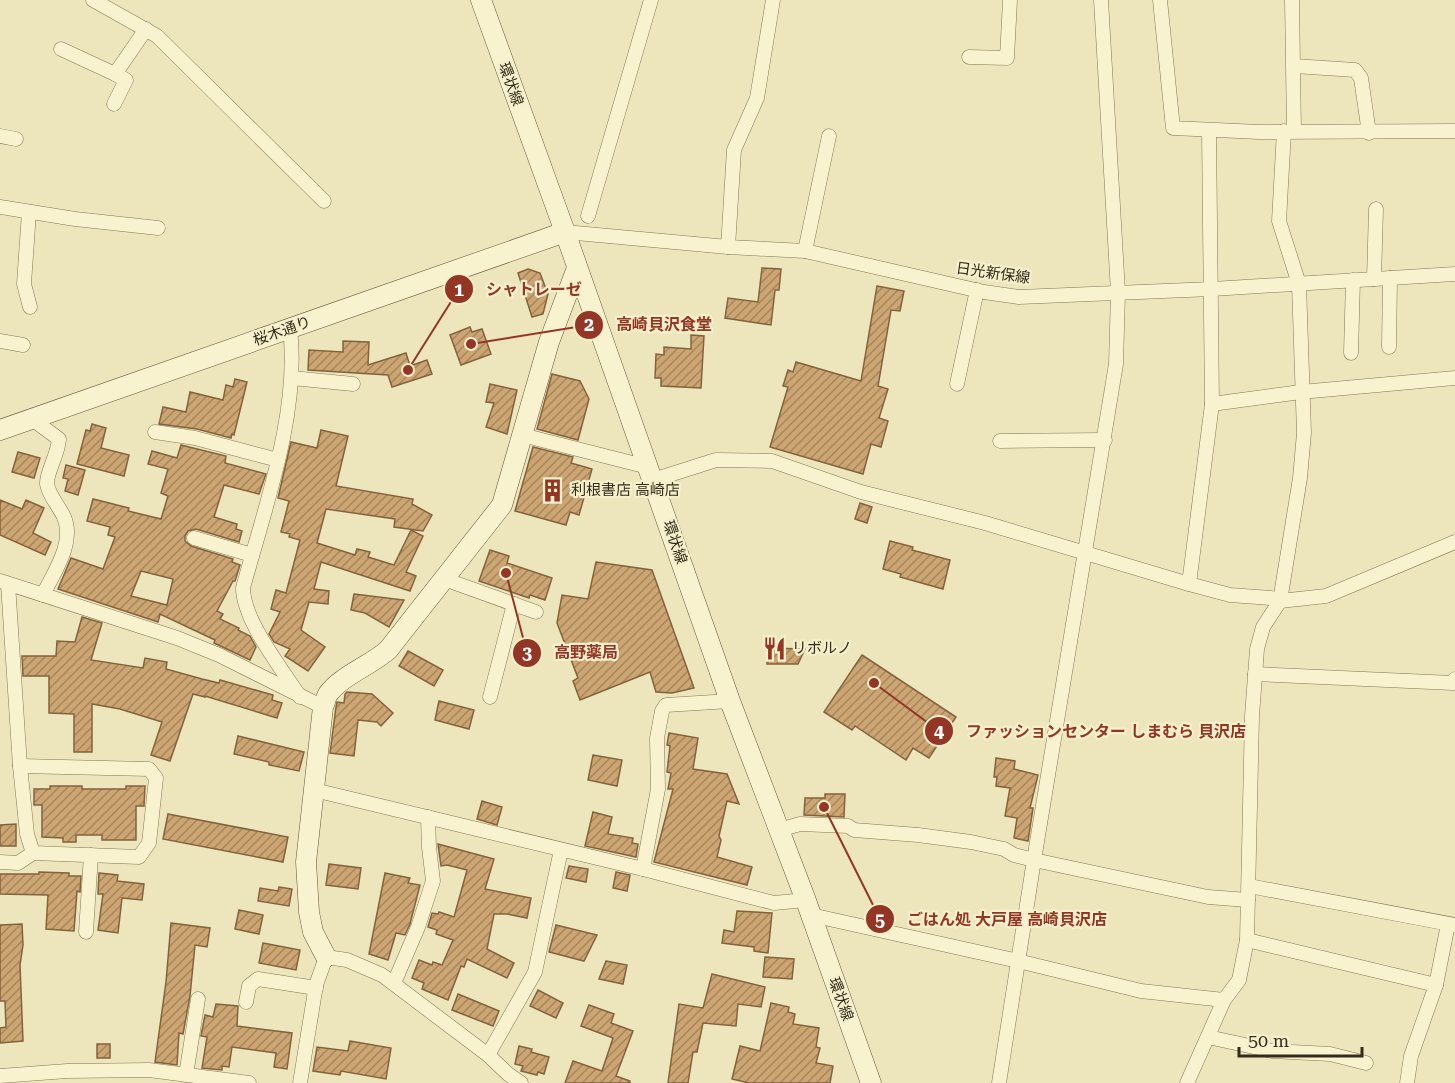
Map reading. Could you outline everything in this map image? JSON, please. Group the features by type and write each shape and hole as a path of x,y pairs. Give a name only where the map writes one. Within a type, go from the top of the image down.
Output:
{"street":[{"path":"93,0 158,36 324,201"},
{"name":"環状線","path":"481,0 730,701 780,830 871,1083"},
{"path":"588,216 651,0"},
{"path":"728,247 734,150 757,98 773,0"},
{"path":"969,57 1007,58 1010,0"},
{"path":"999,1083 1116,364 1118,292 1101,0"},
{"path":"1160,0 1173,128 1209,131 1289,130 1369,133 1455,131"},
{"path":"1187,1083 1224,1000 1239,980 1246,940 1252,716 1257,649 1263,627 1280,601 1300,478 1304,433 1299,284 1279,220 1294,66 1292,0"},
{"path":"115,74 146,29"},
{"path":"62,49 126,80 114,104"},
{"path":"1294,66 1355,70 1361,78 1369,133"},
{"path":"1189,584 1212,404 1209,131"},
{"path":"0,136 16,139"},
{"path":"805,251 829,136"},
{"path":"0,207 75,219 158,228"},
{"path":"1374,279 1376,209"},
{"path":"29,212 24,284 30,307"},
{"name":"日光新保線","path":"565,232 728,247 805,251 977,290 1019,297 1212,289 1455,274"},
{"name":"桜木通り","path":"0,430 565,232"},
{"path":"300,1083 315,988 326,957 313,932 308,901 306,862 323,707 328,694 337,686 388,650 502,505 549,342 577,268"},
{"path":"1389,347 1390,278"},
{"path":"1351,353 1353,280"},
{"path":"957,384 977,290"},
{"path":"290,328 292,378 278,460 243,588 243,600 249,616 300,697"},
{"path":"0,341 23,345"},
{"path":"292,378 353,384"},
{"path":"1212,404 1301,392 1455,378"},
{"path":"32,419 59,440 56,458 47,477 48,487 67,526 65,548 43,595"},
{"path":"155,432 195,438 278,460"},
{"path":"522,435 651,474 716,460 772,461 861,492 985,523 1189,584 1230,595 1271,598 1280,601 1326,596 1455,542"},
{"path":"1000,441 1105,440"},
{"path":"195,538 252,555"},
{"path":"444,579 536,612"},
{"path":"33,853 27,834 4,582 177,638 219,655 323,707"},
{"path":"490,697 514,604"},
{"path":"1255,674 1453,683 1455,679"},
{"path":"643,869 658,789 657,738 662,711 666,705 730,701"},
{"path":"0,862 18,862 33,853 139,856 149,843 156,778 150,769 20,766"},
{"path":"314,790 774,903 795,902 1141,991 1224,1000"},
{"path":"394,983 418,927 433,881 428,817"},
{"path":"780,830 800,824 848,826 854,831 918,835 970,842 1004,849 1014,855 1034,860 1208,897 1248,893 1451,924 1436,985 1411,1056 1407,1083"},
{"path":"488,1055 535,972 561,850"},
{"path":"86,932 91,855"},
{"path":"1246,940 1436,985"},
{"path":"326,957 347,960 382,975 488,1055 521,1083"},
{"path":"246,1002 249,986 258,979 315,988"},
{"path":"186,1075 198,999"},
{"path":"1208,1037 1272,1051 1330,1054 1366,1063"},
{"path":"0,1076 108,1069 150,1070 186,1075 201,1080 249,1083"}],"building":[{"path":"762,268 781,269 779,290 775,290 771,325 725,318 728,298 758,302"},
{"path":"528,269 540,273 548,294 543,314 532,317 518,273"},
{"path":"877,286 904,291 900,311 891,310 878,386 888,389 879,418 888,421 881,447 871,444 863,474 770,447 788,387 783,386 788,370 793,372 796,362 861,381"},
{"path":"470,327 472,332 482,329 491,354 461,365 450,335"},
{"path":"691,335 704,336 701,388 661,386 661,378 655,378 656,354 664,355 664,347 691,349"},
{"path":"343,341 369,342 368,365 406,353 410,366 427,360 432,374 392,387 388,375 308,370 309,350 343,352"},
{"path":"552,374 580,381 589,399 578,440 537,429"},
{"path":"235,379 247,382 234,435 232,434 231,438 197,429 159,424 163,407 186,412 190,392 223,400 226,385 233,387"},
{"path":"490,384 517,390 507,434 486,427 494,403 486,402"},
{"path":"92,424 106,428 101,448 129,455 124,476 77,464 86,430 90,431"},
{"path":"321,430 348,436 336,486 413,499 412,504 432,515 423,531 394,527 395,519 326,509 317,543 355,555 357,549 370,552 368,557 394,565 411,530 423,536 406,572 416,576 410,591 321,562 314,589 329,591 328,604 309,602 301,630 325,647 308,671 285,656 290,649 274,642 269,634 280,612 271,609 276,590 286,593 300,540 281,532 289,501 278,498 291,442 317,448"},
{"path":"181,445 226,456 225,463 266,474 259,494 224,485 214,517 237,524 236,529 242,531 239,542 196,529 188,531 185,536 185,541 191,546 233,559 232,562 240,565 235,581 217,611 223,614 220,619 250,636 256,647 250,660 214,643 215,640 160,614 158,622 58,589 71,558 103,569 115,537 108,535 110,527 87,521 93,499 161,519 168,496 161,493 168,469 148,464 152,451 177,458","holes":["141,571 173,579 167,605 131,596"]},
{"name":"利根書店 高崎店","path":"533,447 573,457 571,463 592,469 579,515 570,512 566,525 515,511"},
{"path":"18,452 40,458 34,478 12,472"},
{"path":"66,465 85,470 78,495 65,491 68,479 63,478"},
{"path":"0,500 22,509 26,500 44,508 33,533 51,542 45,555 0,535"},
{"path":"860,503 872,507 867,523 855,519"},
{"path":"890,541 913,547 912,550 950,560 943,589 900,577 901,574 883,569"},
{"path":"490,550 509,556 507,563 552,578 545,600 530,595 529,598 479,581"},
{"path":"596,562 652,570 694,688 672,693 656,692 650,672 580,700 573,681 578,678 557,623 562,595 588,599"},
{"path":"354,594 404,600 389,627 365,613 351,610"},
{"path":"82,617 102,623 91,660 143,668 145,658 167,662 166,669 219,683 220,680 273,695 272,700 282,703 277,718 193,694 170,761 151,755 162,722 120,709 92,704 92,752 74,752 74,714 49,713 49,676 23,676 22,656 56,656 57,641 75,642"},
{"name":"リボルノ","path":"767,648 805,649 798,664 767,664"},
{"path":"408,651 443,670 434,686 399,666"},
{"path":"862,655 956,717 929,758 913,748 906,760 855,726 852,730 824,712"},
{"path":"347,692 372,694 393,713 381,726 377,722 358,720 354,756 330,753 337,702 344,703"},
{"path":"439,701 474,710 469,729 435,720"},
{"path":"669,733 698,738 693,769 727,774 739,804 727,801 717,857 752,867 747,885 654,862 673,789 668,789 671,773 667,772"},
{"path":"238,736 304,752 299,771 234,754"},
{"path":"593,755 622,760 617,786 588,780"},
{"path":"996,758 1015,761 1014,769 1038,775 1030,808 1033,808 1028,841 1014,838 1017,818 1005,816 1010,788 996,786 997,777 994,777"},
{"path":"50,786 126,789 126,786 145,786 144,806 136,806 136,840 102,840 102,835 76,835 76,842 63,842 63,838 42,837 42,805 34,805 34,789 50,789"},
{"path":"825,794 845,794 844,817 804,815 805,798 825,798"},
{"path":"482,801 502,807 497,825 477,819"},
{"path":"593,812 612,817 608,834 633,838 632,843 638,844 636,857 585,846"},
{"path":"168,814 288,837 283,862 163,839"},
{"path":"16,824 16,846 0,846 0,825"},
{"path":"438,844 494,859 485,889 531,898 527,918 494,914 487,949 514,963 507,978 467,959 464,967 461,966 448,1000 422,989 424,983 412,978 419,960 432,965 433,962 442,965 453,940 436,934 437,930 428,927 432,913 438,914 439,912 454,917 467,870 447,865 441,866"},
{"path":"329,864 361,868 358,889 326,885"},
{"path":"569,866 588,869 586,882 566,878"},
{"path":"39,872 69,873 69,876 81,876 80,892 77,891 74,931 46,929 48,895 0,894 0,874 39,874"},
{"path":"616,872 630,875 627,891 613,888"},
{"path":"99,873 118,875 117,881 144,884 142,900 122,898 118,933 98,930 103,894 98,894"},
{"path":"385,873 410,878 408,883 420,885 410,924 405,935 396,933 388,960 369,954"},
{"path":"279,887 292,889 289,906 258,901 260,888 278,891"},
{"path":"239,910 263,915 259,934 235,929"},
{"path":"737,911 772,913 768,953 754,951 754,947 722,943 724,930 734,932"},
{"path":"171,923 210,928 207,947 195,945 190,996 183,1034 179,1033 177,1065 155,1062"},
{"path":"22,924 23,945 20,965 23,1041 0,1043 0,1028 6,1027 5,1001 0,1001 0,925"},
{"path":"556,925 597,935 584,961 549,952"},
{"path":"263,943 300,950 296,970 259,963"},
{"path":"765,957 794,959 792,979 763,977"},
{"path":"606,961 627,965 623,984 599,979"},
{"path":"712,974 765,987 761,1007 738,1004 736,1026 703,1023 697,1052 693,1052 688,1083 668,1083 679,1004 703,1008"},
{"path":"538,990 563,1003 556,1018 530,1006"},
{"path":"458,994 499,1011 493,1026 452,1010"},
{"path":"771,1003 789,1007 788,1012 795,1014 793,1024 819,1028 816,1047 820,1048 816,1063 833,1066 830,1083 749,1083 732,1079 740,1046 760,1051"},
{"path":"216,1004 238,1006 237,1026 292,1033 287,1069 274,1067 276,1053 232,1047 229,1067 222,1066 222,1070 202,1068 207,1037 201,1036 205,1015 213,1017"},
{"path":"589,1005 614,1014 611,1023 633,1031 616,1076 630,1083 565,1083 573,1061 602,1071 613,1038 581,1026"},
{"path":"350,1041 391,1048 386,1079 341,1071 340,1075 313,1071 317,1047 348,1051"},
{"path":"97,1044 110,1044 110,1058 97,1058"},
{"path":"519,1046 549,1057 544,1074 538,1072 537,1075 521,1071 523,1066 515,1064"}],"place":[{"name":"高崎貝沢食堂","path":"471,344"},
{"name":"シャトレーゼ","path":"408,370"},
{"name":"利根書店 高崎店","path":"553,490"},
{"name":"高野薬局","path":"506,573"},
{"name":"リボルノ","path":"774,648"},
{"name":"ファッションセンター しまむら 貝沢店","path":"874,683"},
{"name":"ごはん処 大戸屋 高崎貝沢店","path":"824,807"}]}
